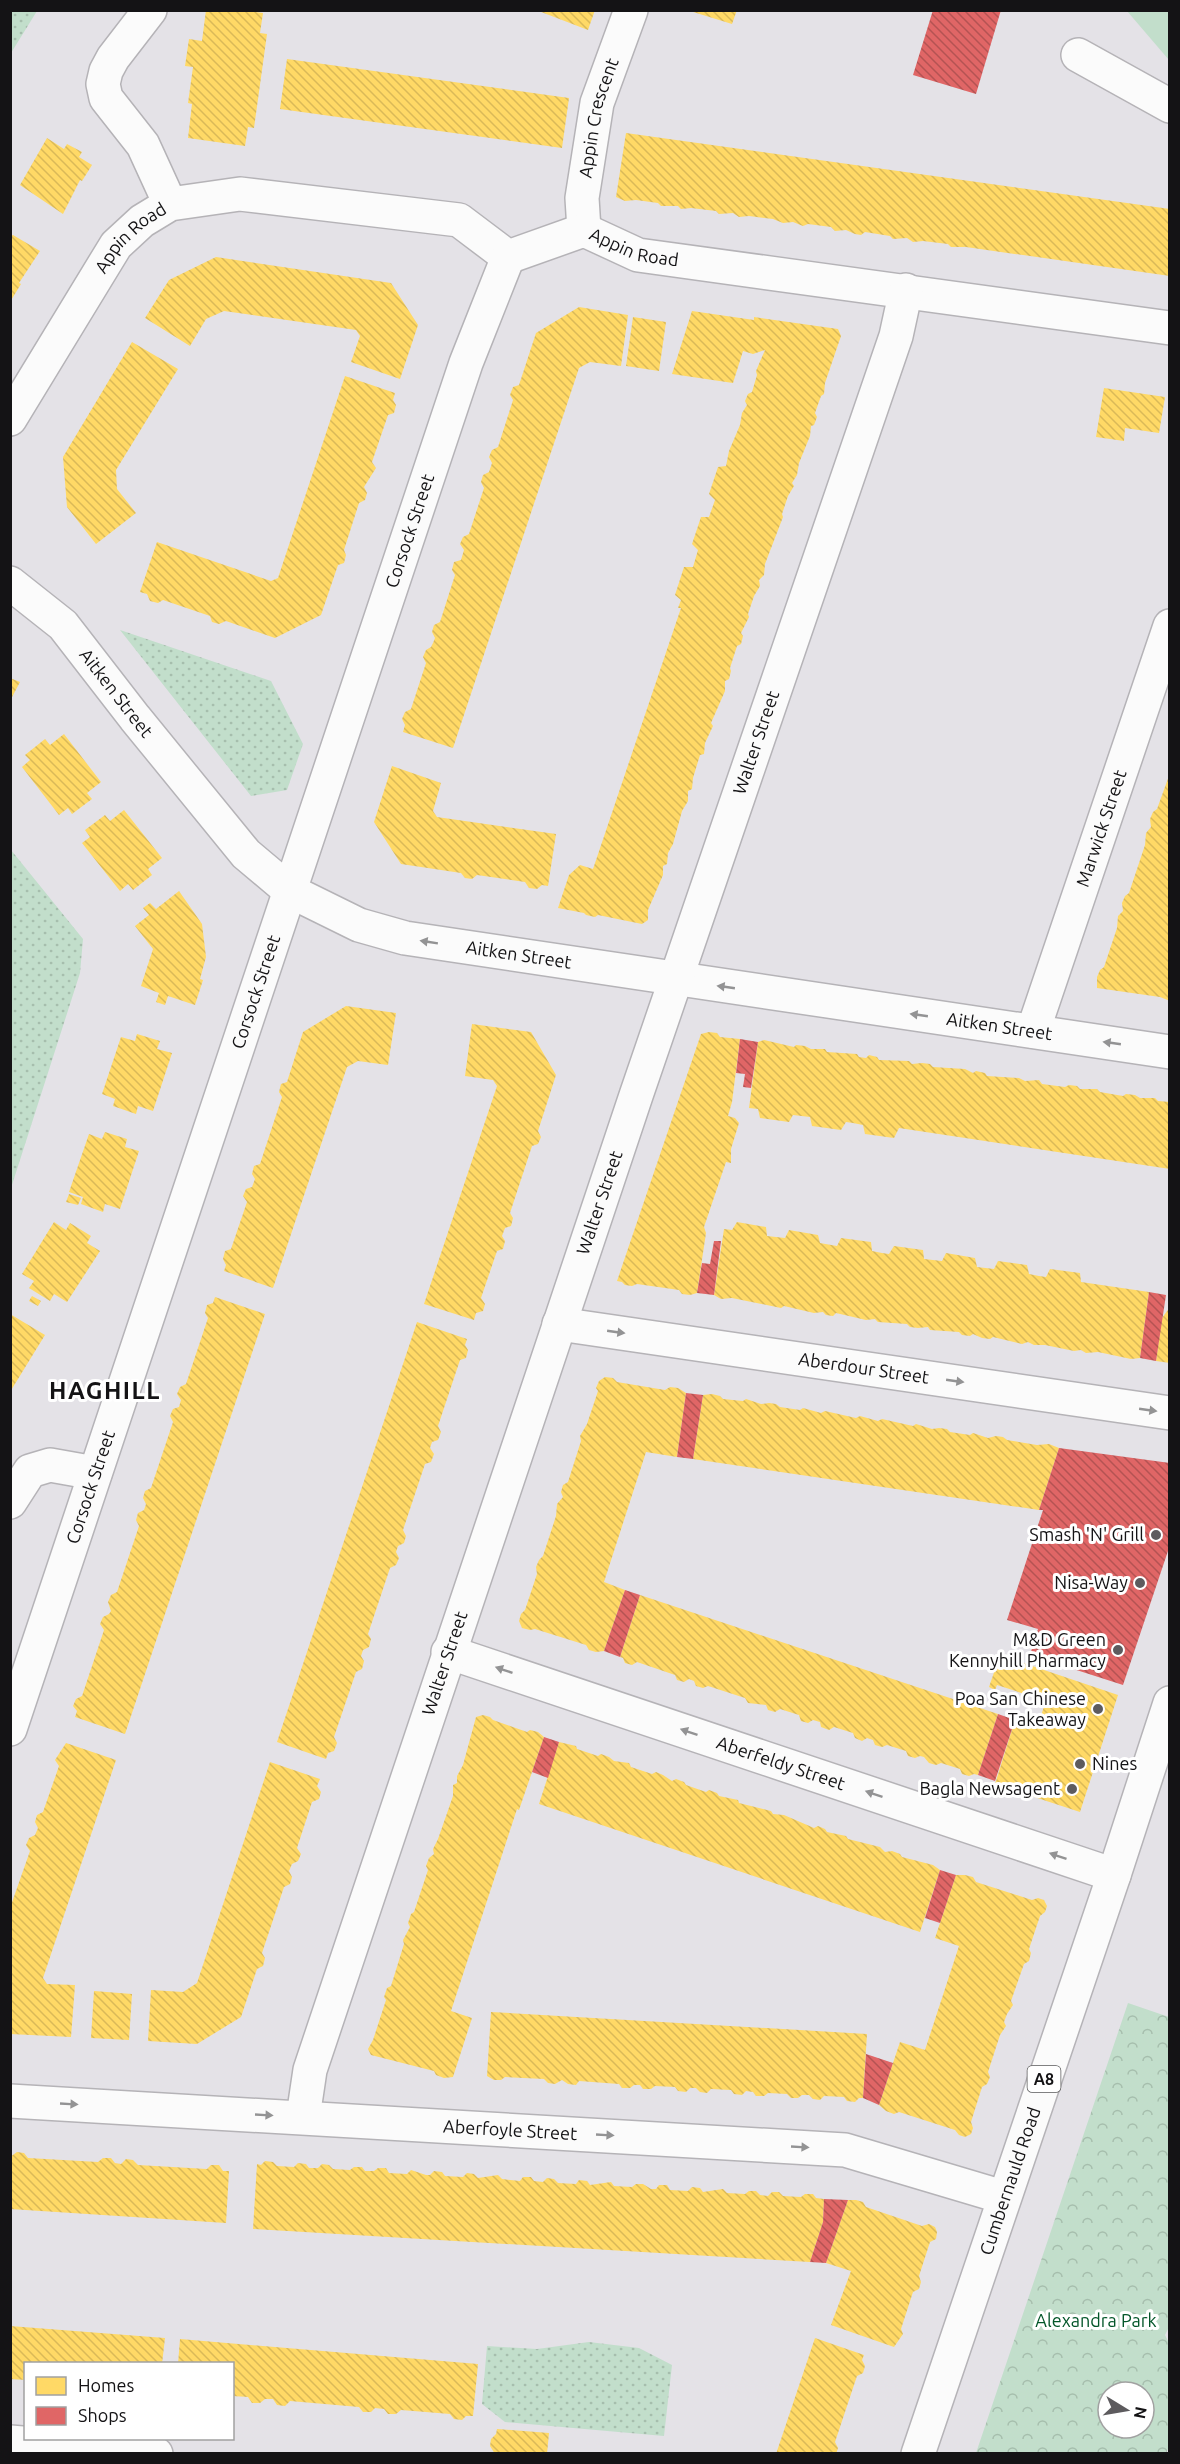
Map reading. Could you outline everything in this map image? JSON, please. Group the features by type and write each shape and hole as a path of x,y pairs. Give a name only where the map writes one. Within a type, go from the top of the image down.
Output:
{"street":[{"path":"150,10 113,58 106,71 104,84 106,98 143,145 170,204"},
{"name":"Appin Crescent","path":"584,230 582,198 597,103 631,10"},
{"path":"1078,55 1170,106"},
{"name":"Appin Road","path":"10,420 116,245 142,221 170,204 240,194 459,220 508,257 584,230 638,255 1170,328"},
{"name":"Corsock Street","path":"10,1729 466,363 508,257"},
{"name":"Walter Street","path":"303,2117 310,2070 674,980 896,336 906,290"},
{"name":"Aitken Street","path":"10,583 63,625 135,718 246,854 290,891 359,925 405,938 674,980 1170,1052"},
{"name":"Marwick Street","path":"1033,1031 1170,626"},
{"name":"Aberdour Street","path":"559,1324 1170,1413"},
{"path":"10,1502 30,1471 50,1465 96,1473"},
{"name":"Aberfeldy Street","path":"448,1652 1114,1875"},
{"name":"Cumbernauld Road","path":"918,2454 1170,1703"},
{"name":"Aberfoyle Street","path":"10,2101 845,2150 1003,2197"},
{"path":"10,2442 156,2454"}],"green space":[{"path":"10,11 37,11 11,53"},
{"path":"1127,11 1169,11 1169,60"},
{"path":"120,630 271,681 303,744 287,790 251,796"},
{"path":"11,850 83,939 80,973 11,1188"},
{"name":"Alexandra Park","path":"1128,2003 1169,2017 1170,2325 1165,2335 1170,2345 1169,2446 1166,2454 976,2453"},
{"path":"589,2342 639,2348 672,2365 664,2436 505,2422 482,2404 487,2346 537,2349"}],"building: Homes":[{"path":"206,10 243,10 263,13 260,33 267,34 254,128 248,127 245,146 188,138 192,104 188,103 193,67 185,66 189,39 202,41"},
{"path":"536,10 595,10 588,30"},
{"path":"690,10 737,10 732,24 690,11"},
{"path":"287,59 569,98 562,148 280,109"},
{"path":"626,133 1170,209 1170,276 966,247 951,247 948,244 913,242 907,238 893,239 890,236 865,232 861,235 846,230 835,231 831,227 808,224 803,226 793,222 783,223 773,219 749,216 739,217 733,213 719,214 716,211 681,209 678,206 661,206 658,203 636,200 625,201 616,197"},
{"path":"47,138 64,149 67,144 82,152 79,157 92,165 82,181 80,180 63,214 20,185"},
{"path":"13,235 40,251 19,283 21,284 10,302 10,236"},
{"path":"216,257 391,283 418,325 400,379 351,362 360,336 356,330 224,311 206,319 190,346 145,318 169,280"},
{"path":"579,307 628,315 621,366 590,362 579,368 453,748 403,732 405,725 402,719 405,712 411,709 426,663 423,657 435,638 432,632 434,625 440,622 455,575 452,570 454,562 461,560 464,550 460,544 463,537 469,534 484,488 481,482 483,475 489,472 492,463 489,457 492,450 498,447 513,400 510,395 513,387 519,385 536,333"},
{"path":"692,311 838,329 841,336 825,383 824,394 821,396 815,413 817,417 814,425 811,426 797,475 792,483 794,486 788,496 783,517 765,564 764,575 759,580 760,586 754,596 749,617 741,633 743,636 741,644 737,646 729,679 725,681 725,691 711,723 713,726 705,743 704,754 700,755 692,789 688,791 688,801 682,811 673,844 668,853 667,864 663,866 663,875 648,910 648,920 642,924 598,915 595,917 558,908 569,875 580,865 593,869 681,608 678,608 681,600 675,595 684,567 693,567 698,550 692,544 701,517 709,517 715,500 709,494 718,467 726,466 742,413 747,405 745,401 748,394 752,392 756,371 765,350 753,354 743,351 733,383 672,374"},
{"path":"633,317 666,322 659,371 626,366"},
{"path":"132,342 178,369 116,470 117,489 136,513 96,544 67,507 63,457"},
{"path":"345,376 395,393 393,400 396,405 394,413 388,415 372,462 376,468 364,487 367,493 365,500 359,503 344,550 346,555 344,563 338,565 321,615 275,638 226,621 219,624 212,622 210,616 163,600 158,603 150,601 147,594 140,592 157,542 271,581 278,578"},
{"path":"1104,388 1165,397 1159,433 1125,428 1124,441 1096,437"},
{"path":"10,678 20,682 10,701"},
{"path":"64,734 101,782 87,793 92,799 72,814 68,808 59,815 22,767 30,760 25,755 45,739 50,745"},
{"path":"392,766 441,783 433,811 437,817 556,834 548,886 542,885 537,889 529,888 525,882 477,875 472,879 465,878 461,873 401,864 374,822"},
{"path":"1170,773 1170,1001 1160,997 1097,988 1097,977 1104,967 1117,928 1118,916 1123,911 1122,903 1129,893 1145,845 1146,833 1151,827 1150,819 1157,809"},
{"path":"124,810 162,858 148,869 152,875 133,890 128,884 120,891 82,843 90,837 85,830 105,815 110,821"},
{"path":"179,891 202,924 206,957 200,979 203,980 195,1005 168,996 165,1005 156,1002 159,993 141,986 153,949 135,926 149,915 143,908 150,903 156,909"},
{"path":"346,1006 396,1013 388,1065 358,1061 347,1067 273,1288 224,1271 225,1251 231,1249 247,1202 243,1196 246,1189 252,1187 255,1179 252,1174 254,1166 260,1164 282,1097 279,1092 281,1084 287,1082 303,1032"},
{"path":"472,1024 531,1032 556,1075 538,1131 541,1137 538,1144 532,1146 510,1213 513,1218 511,1226 505,1228 502,1236 505,1241 503,1249 497,1251 481,1298 485,1304 483,1311 476,1313 474,1320 424,1304 497,1086 493,1080 465,1076"},
{"path":"717,1033 720,1037 740,1039 728,1116 735,1118 739,1123 731,1149 731,1163 726,1162 704,1227 706,1233 697,1293 690,1295 682,1294 679,1290 637,1284 625,1285 617,1281 701,1034"},
{"path":"137,1034 160,1041 157,1049 172,1053 153,1111 138,1106 136,1114 113,1106 115,1099 102,1094 121,1037 135,1041"},
{"path":"764,1040 794,1047 796,1045 811,1049 825,1049 827,1052 857,1054 859,1057 866,1058 869,1055 879,1060 909,1061 912,1064 930,1064 933,1067 965,1069 973,1073 976,1071 985,1073 987,1076 1019,1078 1025,1081 1039,1080 1042,1084 1077,1086 1080,1089 1097,1089 1100,1092 1123,1096 1135,1095 1140,1098 1155,1098 1158,1101 1170,1102 1170,1169 899,1128 894,1138 865,1134 863,1125 853,1123 846,1122 841,1130 812,1126 810,1117 793,1115 789,1122 760,1118 758,1109 749,1108 758,1042"},
{"path":"105,1132 127,1139 125,1147 139,1151 120,1209 105,1204 103,1212 81,1204 83,1197 69,1192 89,1134 102,1139"},
{"path":"69,1194 81,1198 78,1205 66,1202"},
{"path":"54,1222 66,1230 70,1223 91,1236 87,1243 100,1251 67,1302 54,1294 50,1301 29,1288 34,1281 22,1274"},
{"path":"737,1222 766,1227 767,1236 785,1238 789,1230 818,1235 820,1243 837,1246 841,1238 871,1242 872,1251 882,1253 889,1254 894,1246 923,1250 924,1259 942,1261 946,1253 975,1258 977,1267 994,1269 998,1261 1027,1265 1029,1274 1046,1277 1050,1269 1080,1273 1081,1282 1149,1292 1140,1358 1131,1359 1098,1352 1086,1353 1081,1350 1034,1345 1028,1342 1022,1344 993,1337 990,1339 973,1334 962,1335 959,1332 930,1330 928,1327 910,1327 907,1324 878,1322 875,1319 866,1320 836,1313 833,1316 823,1312 814,1313 784,1306 781,1308 732,1298 721,1299 714,1295 724,1229 732,1230"},
{"path":"32,1296 41,1301 38,1306 29,1301"},
{"path":"215,1297 265,1314 125,1734 75,1717 77,1711 73,1706 76,1699 82,1696 104,1630 100,1624 103,1617 111,1611 108,1602 111,1595 117,1592 139,1526 136,1520 138,1513 144,1510 146,1504 143,1498 145,1491 151,1488 173,1422 170,1416 173,1409 179,1407 181,1400 177,1394 180,1387 186,1384 208,1318 205,1313 207,1305 213,1303"},
{"path":"1170,1307 1170,1363 1156,1361 1162,1318"},
{"path":"10,1314 45,1335 10,1392"},
{"path":"417,1322 467,1339 465,1345 468,1350 466,1358 460,1360 438,1426 441,1432 438,1440 432,1442 430,1448 434,1454 431,1462 425,1464 403,1530 406,1536 404,1543 398,1546 396,1552 399,1558 396,1565 390,1568 368,1634 371,1639 369,1647 363,1650 361,1656 364,1661 362,1669 356,1672 334,1737 337,1743 334,1751 328,1753 326,1759 277,1742"},
{"path":"605,1377 613,1378 617,1382 665,1390 670,1387 678,1388 686,1393 677,1457 646,1452 604,1582 625,1590 604,1651 596,1652 589,1650 586,1645 535,1629 522,1628 519,1621 525,1610 537,1574 536,1567 543,1556 556,1516 557,1504 563,1497 561,1492 563,1485 568,1482 581,1441 580,1436 587,1424 598,1391 596,1388 599,1381"},
{"path":"712,1394 723,1399 743,1401 746,1399 761,1404 776,1404 780,1407 800,1410 803,1408 821,1413 825,1411 856,1418 860,1416 878,1421 882,1419 932,1429 947,1429 950,1432 970,1435 973,1433 988,1438 996,1436 1037,1445 1049,1444 1059,1448 1039,1510 693,1459 703,1395"},
{"path":"640,1595 998,1714 978,1775 962,1774 960,1769 941,1763 936,1765 929,1763 924,1757 908,1756 906,1751 887,1745 882,1747 875,1745 873,1740 867,1738 862,1741 855,1738 853,1733 834,1727 829,1730 821,1727 820,1722 801,1721 799,1715 780,1709 775,1712 768,1710 766,1705 748,1703 745,1698 708,1686 703,1688 696,1686 694,1681 689,1679 684,1682 677,1680 675,1675 637,1662 632,1665 625,1663 620,1657"},
{"path":"1000,1655 1118,1695 1080,1812 995,1784 1015,1720 1037,1727 1046,1701 997,1685 995,1690 989,1687"},
{"path":"483,1715 527,1732 530,1730 538,1732 544,1737 519,1810 517,1809 451,2011 472,2018 453,2077 444,2078 436,2075 434,2071 371,2055 368,2049 386,2000 384,1997 387,1988 391,1986 404,1944 403,1940 410,1927 408,1923 428,1870 426,1866 429,1858 434,1854 433,1849 453,1796 453,1785 457,1783 457,1776 463,1765 476,1717"},
{"path":"559,1742 576,1746 577,1749 598,1756 601,1754 614,1761 629,1763 631,1767 652,1774 656,1772 672,1781 676,1779 706,1792 709,1790 719,1796 738,1800 739,1803 771,1811 773,1814 784,1815 814,1828 818,1826 827,1832 880,1847 885,1852 892,1851 902,1857 933,1865 940,1870 920,1932 539,1804"},
{"path":"66,1743 116,1760 43,1978 47,1984 75,1985 71,2037 10,2034 10,1908 30,1851 26,1845 38,1828 35,1822 37,1815 43,1812 59,1766 55,1760"},
{"path":"270,1762 320,1779 317,1786 321,1792 319,1799 312,1802 297,1848 301,1854 289,1871 292,1877 290,1884 284,1887 262,1953 265,1958 263,1966 257,1969 241,2017 197,2044 148,2041 151,1990 183,1992 197,1983"},
{"path":"956,1875 973,1877 976,1882 1032,1900 1038,1898 1044,1900 1047,1906 1045,1912 1040,1916 1029,1949 1031,1953 1029,1961 1024,1964 1011,2001 1013,2005 1004,2022 1006,2026 1000,2035 988,2072 990,2077 987,2084 982,2087 971,2122 973,2128 971,2134 965,2137 959,2135 955,2130 899,2112 894,2114 879,2105 900,2042 925,2050 959,1946 935,1938"},
{"path":"94,1991 132,1994 129,2040 91,2038"},
{"path":"491,2012 867,2034 863,2098 855,2102 847,2101 844,2097 824,2096 820,2100 813,2099 809,2095 802,2095 798,2098 791,2098 787,2094 768,2093 764,2096 756,2096 753,2092 746,2091 742,2095 734,2094 731,2090 711,2089 707,2093 700,2092 696,2088 690,2088 686,2092 678,2091 675,2087 655,2086 651,2089 643,2089 640,2085 634,2085 630,2088 622,2088 619,2084 579,2081 576,2085 562,2080 555,2084 548,2083 544,2079 505,2077 501,2080 494,2080 487,2076"},
{"path":"17,2152 24,2153 28,2158 98,2162 103,2158 111,2158 115,2163 121,2164 126,2159 133,2160 138,2165 207,2169 211,2165 219,2165 223,2171 229,2171 226,2223 10,2209 10,2157"},
{"path":"265,2161 273,2162 277,2166 294,2167 298,2163 306,2164 309,2168 318,2168 322,2164 329,2165 333,2169 350,2170 354,2167 362,2167 365,2171 386,2168 389,2173 407,2174 411,2170 426,2175 434,2171 442,2172 445,2176 463,2177 467,2173 474,2174 478,2178 498,2175 502,2179 520,2181 523,2177 531,2177 534,2181 543,2182 547,2178 554,2179 558,2183 576,2184 579,2180 587,2181 590,2185 611,2182 614,2186 632,2187 636,2184 643,2184 651,2189 656,2189 659,2185 667,2185 670,2190 688,2191 692,2187 700,2188 703,2192 723,2189 727,2193 745,2194 749,2191 756,2191 760,2195 768,2196 772,2192 779,2192 783,2196 801,2197 805,2194 813,2194 816,2198 824,2199 823,2222 810,2262 253,2229 257,2164 261,2165"},
{"path":"848,2200 863,2202 866,2207 922,2226 929,2224 935,2227 937,2232 936,2239 930,2242 919,2276 921,2282 919,2289 913,2292 901,2329 903,2334 894,2347 831,2325 851,2271 826,2263"},
{"path":"10,2326 165,2338 162,2362 24,2362 24,2380 10,2379"},
{"path":"815,2338 864,2355 863,2373 857,2376 835,2442 838,2448 836,2454 776,2454"},
{"path":"180,2339 478,2364 473,2416 466,2416 462,2420 454,2419 450,2414 401,2410 396,2414 388,2414 384,2409 375,2408 371,2412 363,2412 359,2407 290,2401 285,2406 277,2405 273,2399 252,2403 248,2397 234,2396 234,2362 178,2362"},
{"path":"497,2429 549,2433 547,2454 495,2454 490,2446"}],"building: Shops":[{"path":"933,10 1001,10 976,94 913,75"},
{"path":"740,1039 758,1042 751,1088 743,1087 745,1074 736,1073"},
{"path":"714,1241 721,1241 714,1295 697,1293 702,1263 710,1264"},
{"path":"1149,1292 1166,1295 1156,1361 1140,1358"},
{"path":"686,1393 703,1395 693,1459 677,1457"},
{"path":"1059,1448 1170,1463 1170,1545 1123,1685 1030,1655 1038,1629 1007,1620 1043,1510 1039,1510"},
{"path":"625,1590 640,1595 620,1657 604,1651"},
{"path":"998,1714 1015,1720 995,1781 978,1775"},
{"path":"544,1737 559,1742 548,1778 532,1772"},
{"path":"940,1870 956,1875 940,1923 925,1918"},
{"path":"866,2054 893,2063 879,2105 863,2098"},
{"path":"824,2199 848,2200 826,2263 810,2262 823,2222"}],"place":[{"name":"Smash 'N' Grill","path":"1156,1535"},
{"name":"Nisa-Way","path":"1140,1583"},
{"name":"M&D Green Kennyhill Pharmacy","path":"1118,1650"},
{"name":"Poa San Chinese Takeaway","path":"1098,1709"},
{"name":"Nines","path":"1080,1764"},
{"name":"Bagla Newsagent","path":"1072,1789"}],"district":[{"name":"HAGHILL","path":"105,1391"}]}
